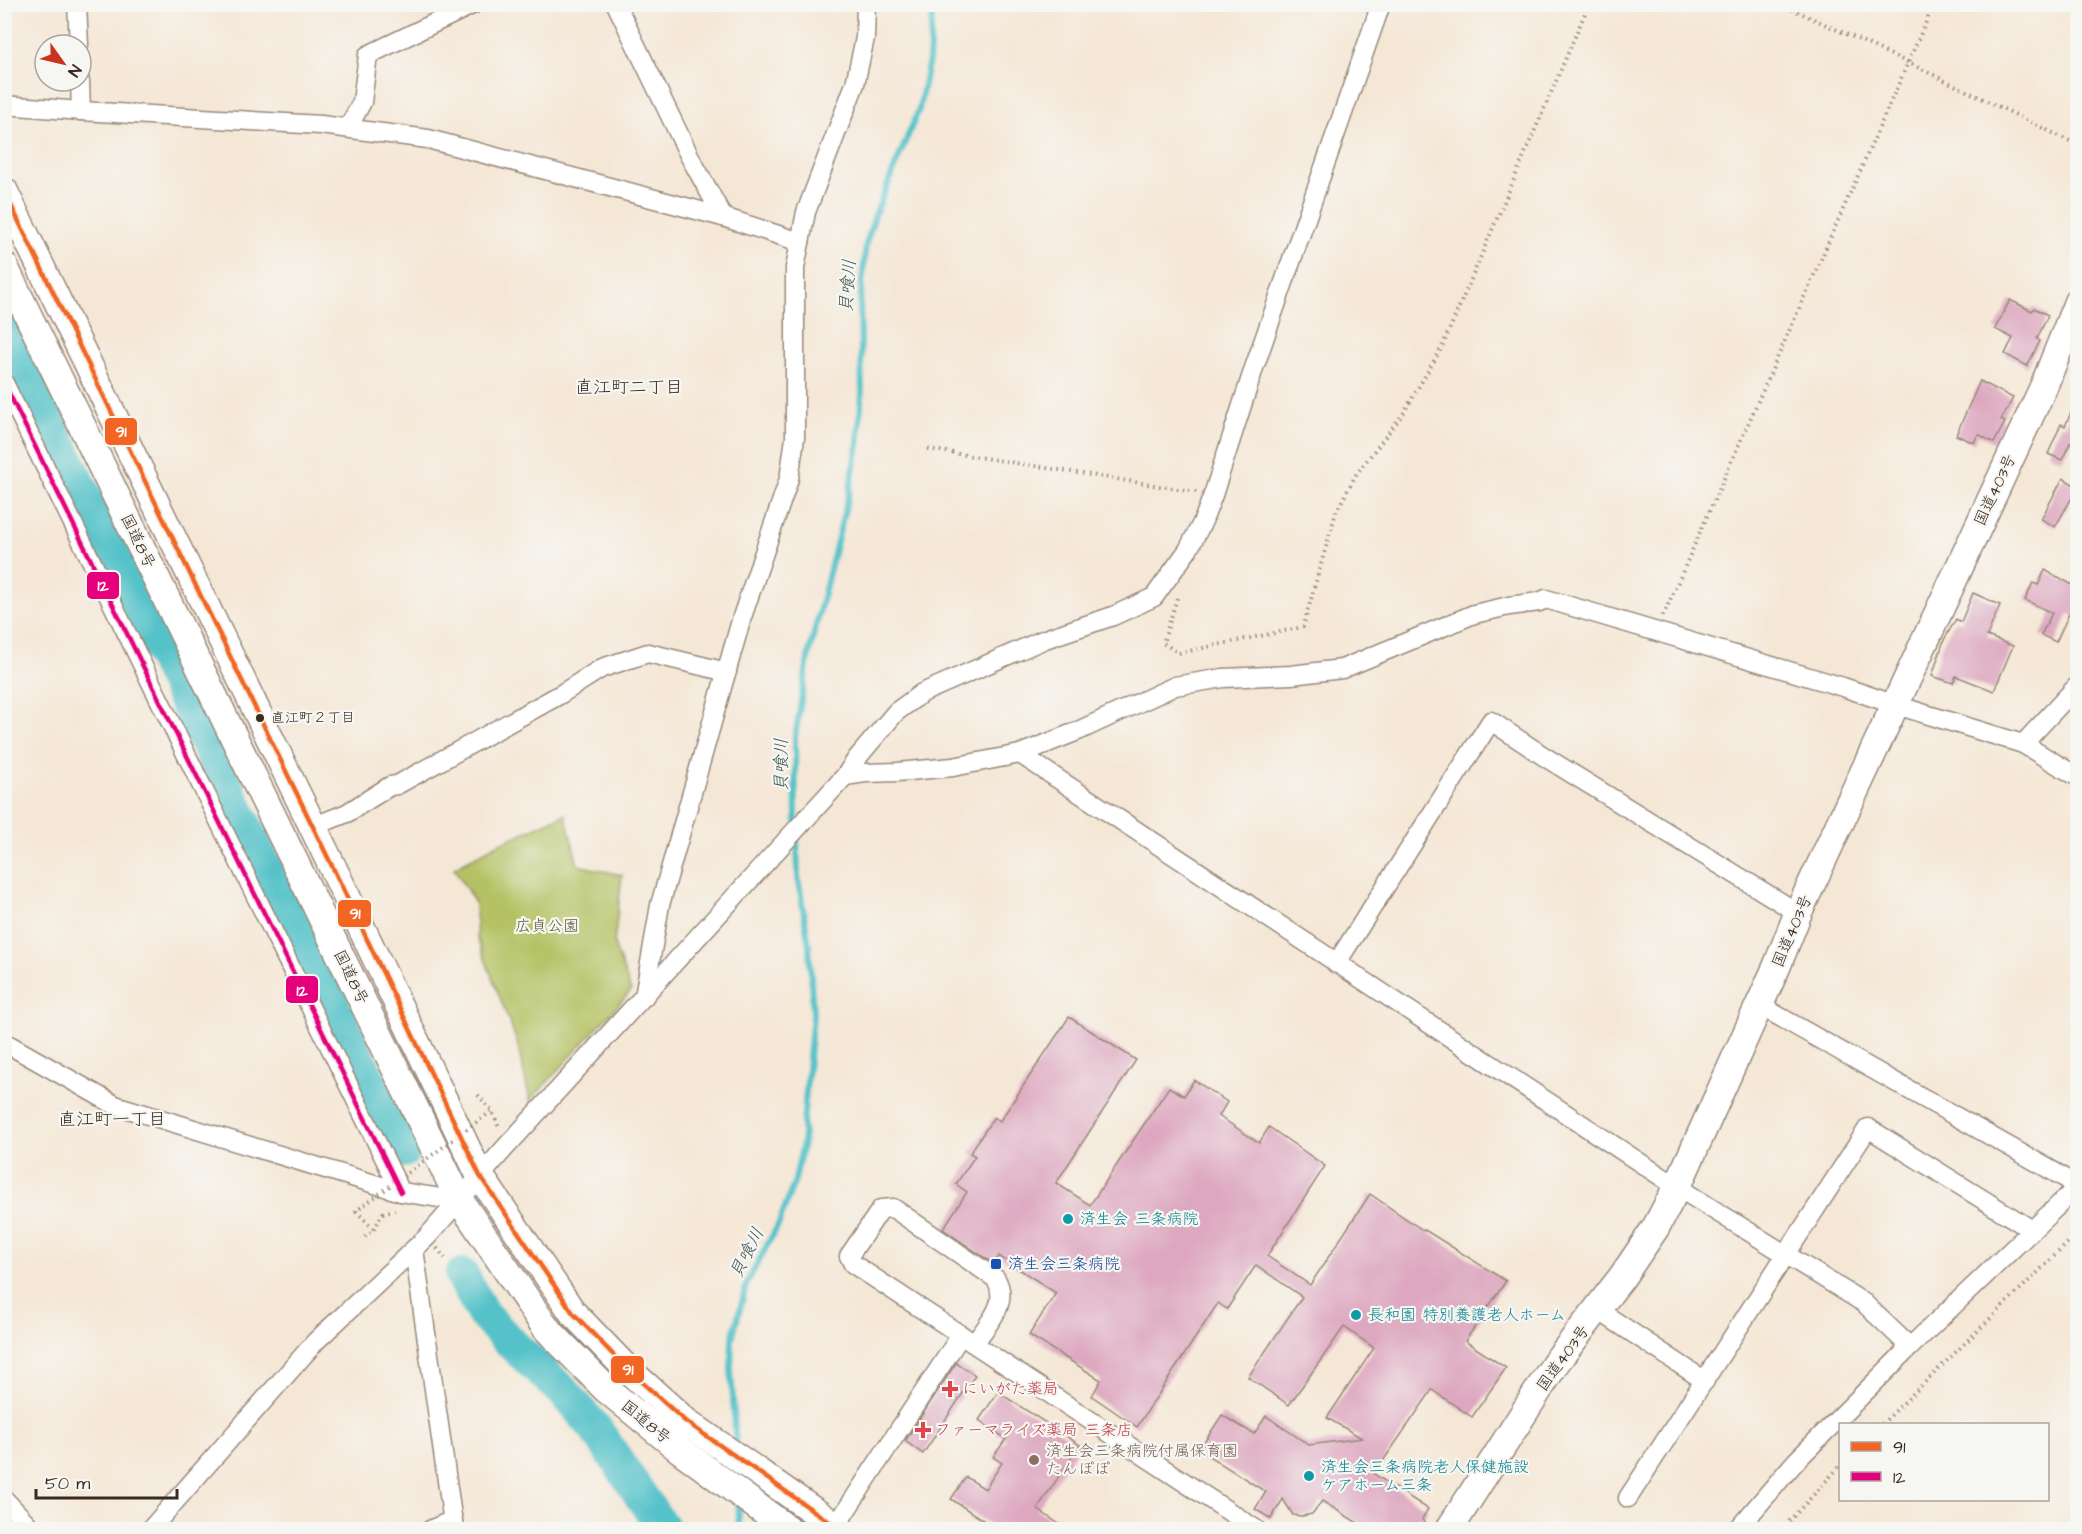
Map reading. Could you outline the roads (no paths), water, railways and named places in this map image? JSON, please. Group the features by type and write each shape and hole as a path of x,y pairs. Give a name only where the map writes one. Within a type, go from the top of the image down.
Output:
{"highway":[{"name":"国道8号","path":"4,191 480,1176 573,1313 625,1367 685,1421 839,1528"},
{"name":"国道8号","path":"4,266 460,1201 546,1328 606,1389 679,1449 783,1525"},
{"name":"国道403号","path":"1449,1530 1557,1361 1598,1310 1656,1227 1677,1187 1798,913 2043,388 2078,301"}],"street":[{"path":"77,4 78,33"},
{"path":"348,128 362,102 368,55 474,4"},
{"path":"616,4 690,157 723,218"},
{"path":"644,997 660,905 742,617 789,478 795,438 795,268 806,212 855,84 865,38 866,4"},
{"path":"150,1530 316,1341 414,1249 460,1201 480,1176 748,885 843,778 896,712 922,693 1045,639 1123,612 1154,597 1188,550 1213,495 1254,368 1381,4"},
{"path":"80,93 81,111"},
{"path":"4,105 348,128 428,140 723,218 800,242"},
{"path":"4,384 401,1192"},
{"path":"843,778 865,772 897,772 953,767 1020,754 1078,731 1175,686 1223,678 1291,675 1342,669 1474,614 1546,599 1843,687 2023,744 2078,777"},
{"path":"312,827 347,813 390,786 397,785 561,694 602,668 648,653 727,672"},
{"path":"2023,744 2078,685"},
{"path":"1336,964 1491,721 1545,757 1798,913"},
{"path":"1020,754 1677,1187 1864,1303 1910,1347"},
{"path":"1737,1530 1796,1461 1910,1347 2071,1193 2072,1182 1759,1005"},
{"path":"4,1042 115,1104 401,1192 460,1201"},
{"path":"1628,1498 1868,1128 2032,1230"},
{"path":"839,1528 968,1339 1001,1303 1001,1289 996,1279 893,1208 881,1209 849,1257 853,1264 968,1339 1257,1530"},
{"path":"414,1249 454,1525 430,1530"},
{"path":"1598,1310 1705,1381"},
{"path":"4,1499 33,1530"}],"waterway":[{"name":"貝喰川","path":"796,822 795,737 809,653 849,493 858,445 862,392 860,304 866,244 875,215 919,109 929,60 933,4"},
{"path":"4,329 404,1151"},
{"name":"貝喰川","path":"736,1448 731,1370 732,1339 747,1283 779,1223 795,1180 804,1138 803,1124 813,1014 809,946 798,877 797,835"},
{"path":"462,1275 483,1314 566,1394 595,1428 664,1530"},
{"name":"貝喰川","path":"738,1503 739,1530"}],"place":[{"name":"直江町２丁目","path":"260,718"},
{"name":"済生会 三条病院","path":"1068,1219"},
{"name":"済生会三条病院","path":"996,1264"},
{"name":"長和園 特別養護老人ホーム","path":"1356,1315"},
{"name":"にいがた薬局","path":"950,1389"},
{"name":"ファーマライズ薬局 三条店","path":"923,1430"},
{"name":"済生会三条病院付属保育園 たんぽぽ","path":"1034,1460"},
{"name":"済生会三条病院老人保健施設 ケアホーム三条","path":"1309,1476"}],"district":[{"name":"直江町二丁目","path":"629,387"},
{"name":"直江町一丁目","path":"112,1119"}],"park label":[{"name":"広貞公園","path":"547,926"}]}
